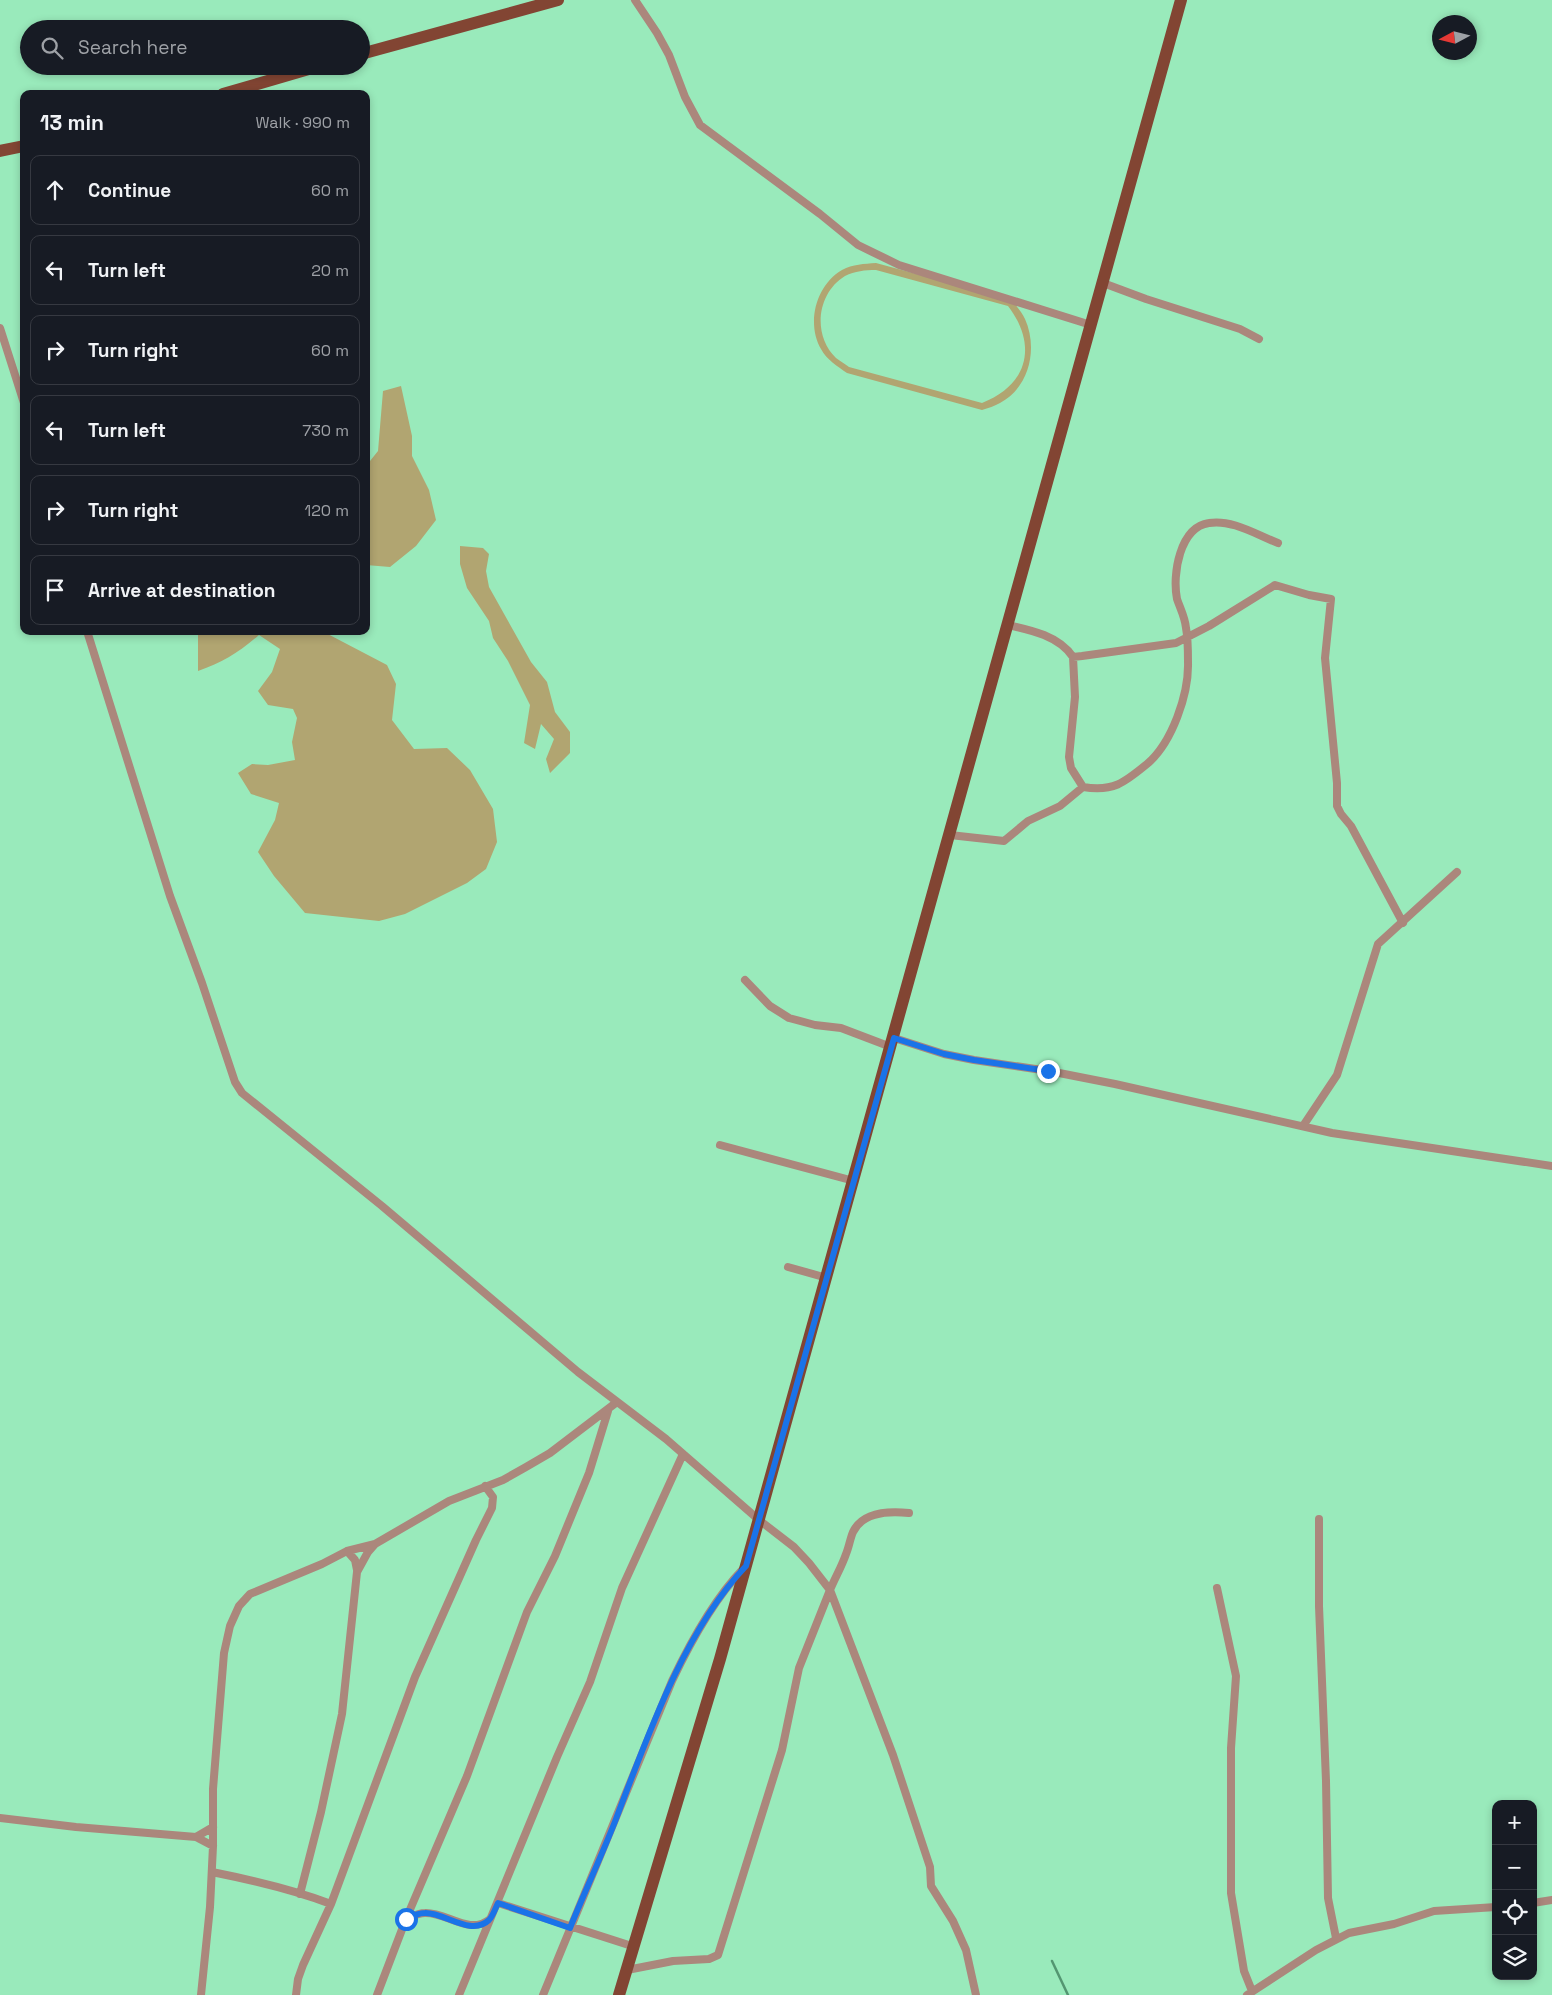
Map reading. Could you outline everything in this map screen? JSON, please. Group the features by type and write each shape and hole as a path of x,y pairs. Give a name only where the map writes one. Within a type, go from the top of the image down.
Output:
{"main road":[{"path":"370,52 558,0"},
{"path":"619,1995 718,1669 1181,0"},
{"path":"237,90 288,75"},
{"path":"0,151 20,147"}],"street":[{"path":"635,0 669,55 685,97 700,125 820,214 858,245 899,265 1091,325"},
{"path":"1103,283 1240,329 1259,339"},
{"path":"0,328 20,390"},
{"path":"950,835 1004,840 1028,821 1060,806 1082,787 1104,789 1114,787 1150,762 1164,746 1177,718 1183,699 1188,662 1185,622 1177,598 1177,570 1180,555 1189,533 1208,523 1220,522 1236,525 1278,543"},
{"path":"1073,657 1176,642 1209,626 1275,585 1331,599 1325,658 1338,806 1341,814 1351,826 1403,923"},
{"path":"1008,625 1046,636 1067,648 1073,657 1075,697 1069,757 1071,768 1082,787"},
{"path":"88,635 170,896 202,983 235,1082 242,1093 382,1206 578,1372 683,1454 809,1562 830,1590 893,1754 930,1867 932,1886 954,1921 966,1950 976,1995"},
{"path":"1303,1126 1337,1075 1378,944 1457,872"},
{"path":"745,980 770,1006 789,1018 811,1024 841,1028 974,1060 1077,1077 1354,1137 1552,1166"},
{"path":"720,1145 854,1181"},
{"path":"788,1267 827,1278"},
{"path":"201,1995 212,1872 213,1789 224,1653 230,1626 239,1606 250,1594 322,1564 347,1551 375,1544 449,1501 503,1480 550,1453 608,1411 617,1402"},
{"path":"377,1995 406,1919 466,1776 527,1612 555,1556 589,1473 608,1411"},
{"path":"459,1995 590,1682 622,1588 683,1454"},
{"path":"296,1995 298,1979 303,1965 331,1904 415,1677 492,1508 494,1497 485,1486"},
{"path":"628,1970 673,1961 710,1959 718,1954 782,1750 799,1668 854,1530 862,1521 871,1516 894,1512 909,1513"},
{"path":"1318,1519 1328,1898 1336,1938"},
{"path":"357,1572 368,1552 375,1544"},
{"path":"300,1894 321,1812 342,1714 357,1572 355,1560 347,1551"},
{"path":"543,1995 641,1754 685,1654 732,1581 746,1566"},
{"path":"1217,1588 1236,1676 1231,1748 1231,1893 1250,1993 1336,1938 1349,1933 1394,1924 1434,1911 1492,1907"},
{"path":"0,1818 76,1827 196,1837 213,1846"},
{"path":"196,1837 213,1827"},
{"path":"212,1872 251,1880 331,1904"},
{"path":"1537,1902 1552,1900"},
{"path":"498,1903 570,1928 635,1947"},
{"path":"406,1919 416,1914 426,1913 437,1914 470,1925 485,1923 490,1919"}],"shaded area":[{"path":"876,263 1012,300 1021,311 1029,330 1031,354 1025,377 1010,396 994,406 982,410 847,373 826,356 821,349 814,328 816,305 820,295 833,277 842,270 854,265","holes":["876,270 1008,306 1023,335 1024,362 1010,386 982,403 849,367 836,358 828,349 823,338 821,326 821,315 828,293 845,276 864,271"]},
{"path":"401,386 412,436 412,456 429,490 436,520 416,546 390,567 370,565 370,461 378,451 383,391"},
{"path":"460,546 483,548 489,554 486,571 489,587 531,662 547,682 555,712 570,732 570,753 550,773 546,759 554,739 541,724 535,749 524,743 530,705 508,661 493,638 489,621 467,588 460,564"},
{"path":"198,635 259,635 230,656 198,671"},
{"path":"259,635 330,635 387,665 396,684 392,720 414,749 447,748 470,770 493,809 497,842 486,869 467,883 405,914 379,921 305,913 274,876 258,852 275,820 279,803 251,794 238,773 252,764 268,765 295,760 292,742 297,718 293,709 268,705 258,691 272,672 280,649"}],"waterway":[{"path":"1052,1961 1068,1995"}],"route":[{"path":"406,1919 416,1914 426,1913 437,1914 460,1923 478,1925 490,1919 498,1903 570,1928 615,1821 637,1762 685,1654 716,1604 732,1581 746,1566 894,1038 944,1054 1048,1071"}]}
